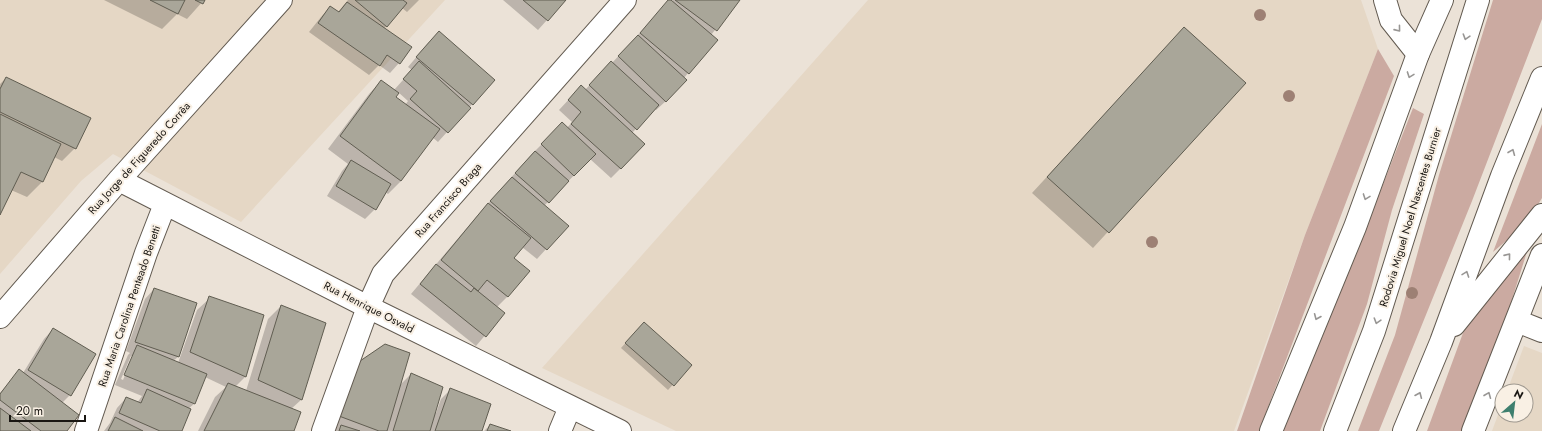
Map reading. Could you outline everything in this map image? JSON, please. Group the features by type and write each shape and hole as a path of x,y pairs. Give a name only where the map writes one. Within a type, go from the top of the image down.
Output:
{"main road":[{"name":"Rua Jorge de Figueredo Corrêa","path":"0,317 119,180 281,0"},
{"name":"Rua Francisco Braga","path":"323,431 368,307 383,274 625,0"},
{"path":"1385,0 1391,20 1418,54"},
{"path":"1271,431 1355,227 1418,54 1442,0"},
{"name":"Rodovia Miguel Noel Nascentes Burnier","path":"1335,431 1374,331 1478,0"},
{"path":"1404,431 1441,342 1502,176 1542,78"},
{"name":"Rua Henrique Osvald","path":"119,180 368,307 620,431"},
{"name":"Rua Maria Carolina Penteado Benetti","path":"86,431 146,253 165,204"},
{"path":"1441,342 1542,215"},
{"path":"1473,431 1542,255"},
{"path":"1517,321 1542,331"},
{"path":"560,431 570,407"}],"shaded area":[{"path":"0,0 445,0 241,222 113,154 81,181 0,274"},
{"path":"868,0 1361,0 1378,49 1305,235 1234,431 676,431 542,368"},
{"path":"1493,0 1542,0 1542,19 1472,201 1379,431 1358,431 1395,335 1439,175"},
{"path":"1378,49 1394,76 1259,431 1237,431 1305,235"},
{"path":"1413,108 1424,114 1392,210 1367,304 1320,431 1283,431 1363,235"},
{"path":"1542,124 1542,198 1526,224 1493,252"},
{"path":"1530,242 1509,309 1466,431 1427,431 1463,333 1494,286"},
{"path":"1524,346 1542,353 1542,431 1492,431 1495,423 1534,423 1534,383 1510,383"}],"building":[{"path":"150,0 185,0 178,14"},
{"path":"195,0 205,0 203,4"},
{"path":"355,0 403,0 407,3 387,27"},
{"path":"523,0 566,0 548,21"},
{"path":"668,0 671,0 718,40 689,74 640,33"},
{"path":"675,0 740,0 717,31"},
{"path":"347,2 412,47 400,64 387,55 380,66 318,23 330,6 339,12"},
{"path":"1184,27 1246,83 1109,233 1047,177"},
{"path":"439,31 495,80 473,105 416,57"},
{"path":"638,35 687,80 666,102 618,56"},
{"path":"419,61 471,108 448,133 410,99 417,91 403,79"},
{"path":"611,61 659,105 637,130 589,85"},
{"path":"6,77 91,118 76,149 0,112 0,89"},
{"path":"381,80 399,93 396,97 440,129 401,181 340,136"},
{"path":"581,85 645,144 621,169 571,124 581,112 568,100"},
{"path":"0,114 61,144 43,182 21,172 0,215"},
{"path":"562,122 596,154 574,176 541,144"},
{"path":"535,151 569,181 549,203 515,173"},
{"path":"351,160 391,184 376,210 336,186"},
{"path":"512,177 569,226 547,250 490,201"},
{"path":"488,203 531,238 514,258 530,271 508,297 487,280 478,291 441,260"},
{"path":"436,264 471,292 474,288 505,313 486,337 420,284"},
{"path":"154,288 197,303 179,357 135,342"},
{"path":"209,296 264,315 246,377 190,352"},
{"path":"281,305 326,323 302,400 258,380"},
{"path":"644,322 692,365 674,386 625,343"},
{"path":"53,328 96,354 71,396 28,370"},
{"path":"385,344 410,353 387,431 379,431 339,416 360,361"},
{"path":"137,345 207,374 195,404 124,375"},
{"path":"19,369 79,415 67,431 41,431 0,400 0,394"},
{"path":"411,373 443,387 430,431 393,431"},
{"path":"228,383 301,412 294,431 204,431"},
{"path":"450,388 491,404 482,431 435,431"},
{"path":"147,389 191,409 182,431 160,431 119,413 126,397 141,403"},
{"path":"0,408 31,431 0,431"},
{"path":"115,417 143,431 108,431"},
{"path":"490,424 511,431 487,431"},
{"path":"341,425 360,431 339,431"}]}
